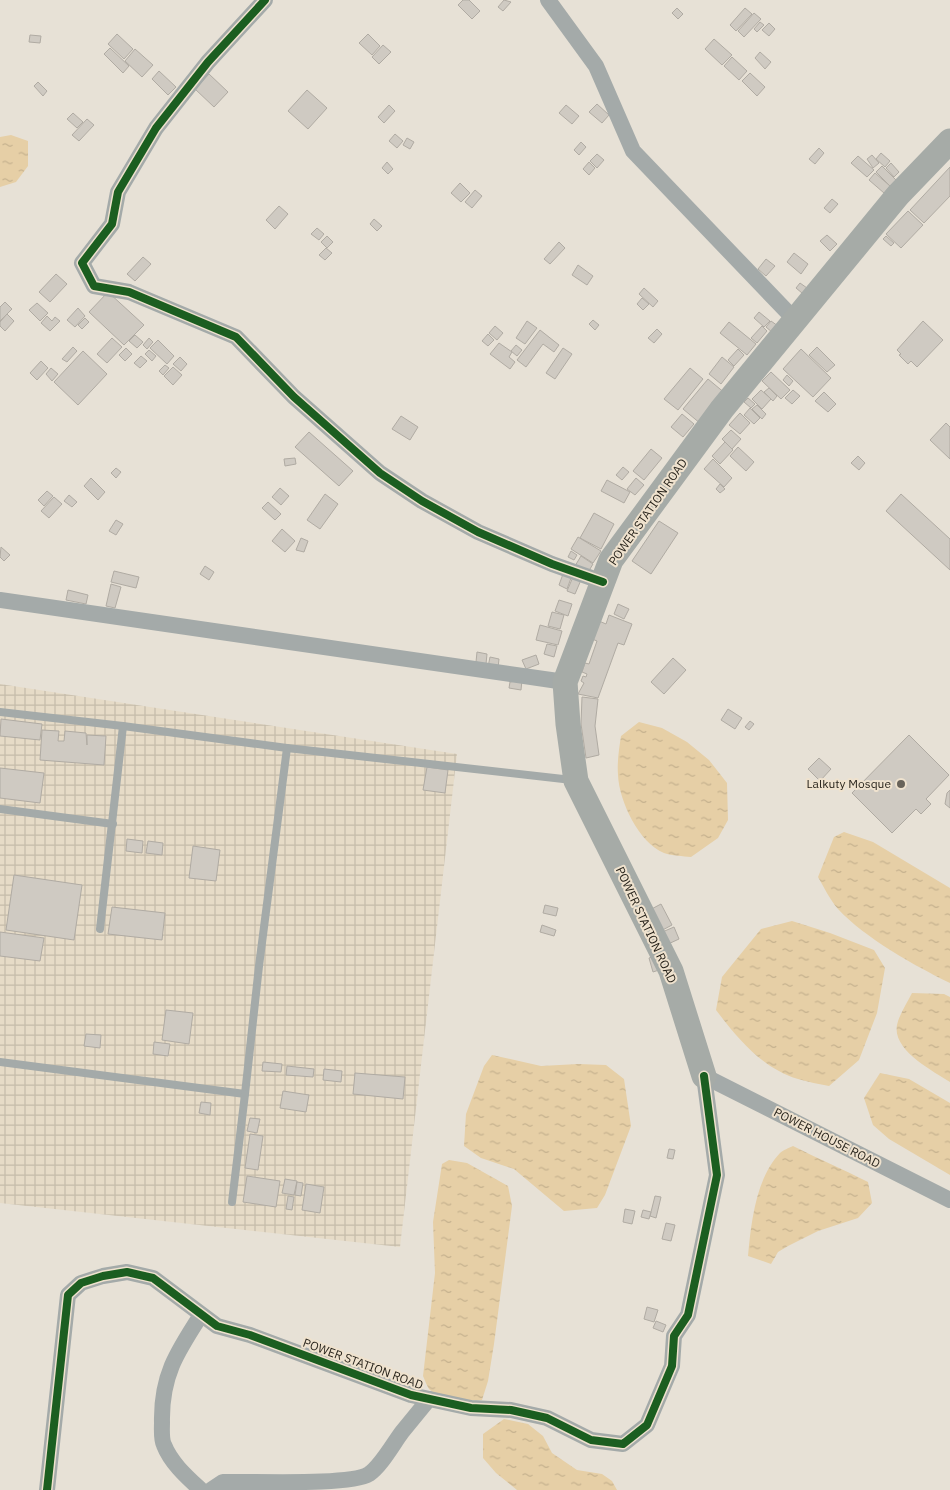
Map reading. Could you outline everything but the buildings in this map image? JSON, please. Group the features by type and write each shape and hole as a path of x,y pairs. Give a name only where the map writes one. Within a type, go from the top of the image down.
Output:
{"main road":[{"name":"POWER STATION ROAD","path":"704,1076 671,971 576,781 568,724 565,682 611,560 722,409 898,195 950,141"}],"street":[{"path":"265,0 208,62 156,128 118,192 112,224 82,263 94,286 129,292 236,337 308,410 380,473 415,497 478,532 552,564 603,582"},
{"path":"548,0 596,66 633,151 795,320"},
{"path":"0,600 565,682"},
{"name":"POWER HOUSE ROAD","path":"704,1076 950,1200"},
{"name":"POWER STATION ROAD","path":"47,1490 68,1296 81,1283 103,1276 127,1272 153,1278 217,1326 250,1335 411,1395 471,1408 511,1410 547,1418 591,1440 623,1444 647,1425 672,1366 674,1336 688,1314 717,1175 704,1076"},
{"path":"201,1315 169,1370 163,1395 162,1420 163,1444 178,1467 201,1490"},
{"path":"211,1490 223,1482 318,1481 348,1479 369,1474 386,1456 401,1433 429,1399"}],"lane":[{"path":"0,712 287,748 576,781"},
{"path":"100,929 123,726"},
{"path":"232,1202 259,966 287,748"},
{"path":"0,809 113,824"},
{"path":"0,1062 245,1094"}],"shaded area":[{"path":"0,684 457,754 400,1247 0,1203"}],"water":[{"path":"11,135 28,141 28,166 16,182 0,187 0,137"},
{"path":"639,722 662,728 687,742 709,760 727,783 728,820 718,838 691,857 667,854 655,848 639,831 626,808 618,775 620,741 621,736"},
{"path":"844,832 873,842 950,888 950,983 906,960 876,941 849,920 832,902 818,877 834,837"},
{"path":"792,921 874,950 885,968 877,1013 859,1060 829,1086 798,1079 773,1068 742,1042 716,1010 722,977 761,929"},
{"path":"912,993 944,994 950,997 950,1082 915,1059 901,1043 897,1034 897,1025 901,1013"},
{"path":"492,1055 541,1066 606,1065 624,1079 631,1126 605,1195 597,1208 564,1211 514,1169 481,1158 464,1146 466,1114 484,1066"},
{"path":"880,1073 909,1079 950,1103 950,1175 889,1139 873,1125 864,1098"},
{"path":"793,1146 868,1182 872,1203 858,1218 818,1231 778,1252 771,1264 748,1256 753,1216 765,1175 781,1152"},
{"path":"449,1160 467,1163 508,1186 512,1206 494,1344 488,1381 482,1400 455,1399 441,1396 429,1389 423,1376 435,1273 433,1222 442,1164"},
{"path":"504,1419 528,1424 543,1436 552,1453 577,1470 602,1474 612,1481 617,1490 517,1490 496,1473 483,1458 483,1434"}],"cycle path":[{"path":"265,0 208,62 156,128 118,192 112,224 82,263 94,286 129,292 236,337 294,397 380,473 422,501 478,532 552,564 603,582"},
{"path":"47,1490 68,1295 81,1283 103,1276 127,1272 153,1278 217,1326 250,1335 411,1395 471,1408 511,1410 547,1418 591,1440 623,1444 647,1425 672,1366 674,1336 688,1315 717,1175 704,1076"}],"place":[{"name":"Lalkuty Mosque","path":"901,784"}]}
